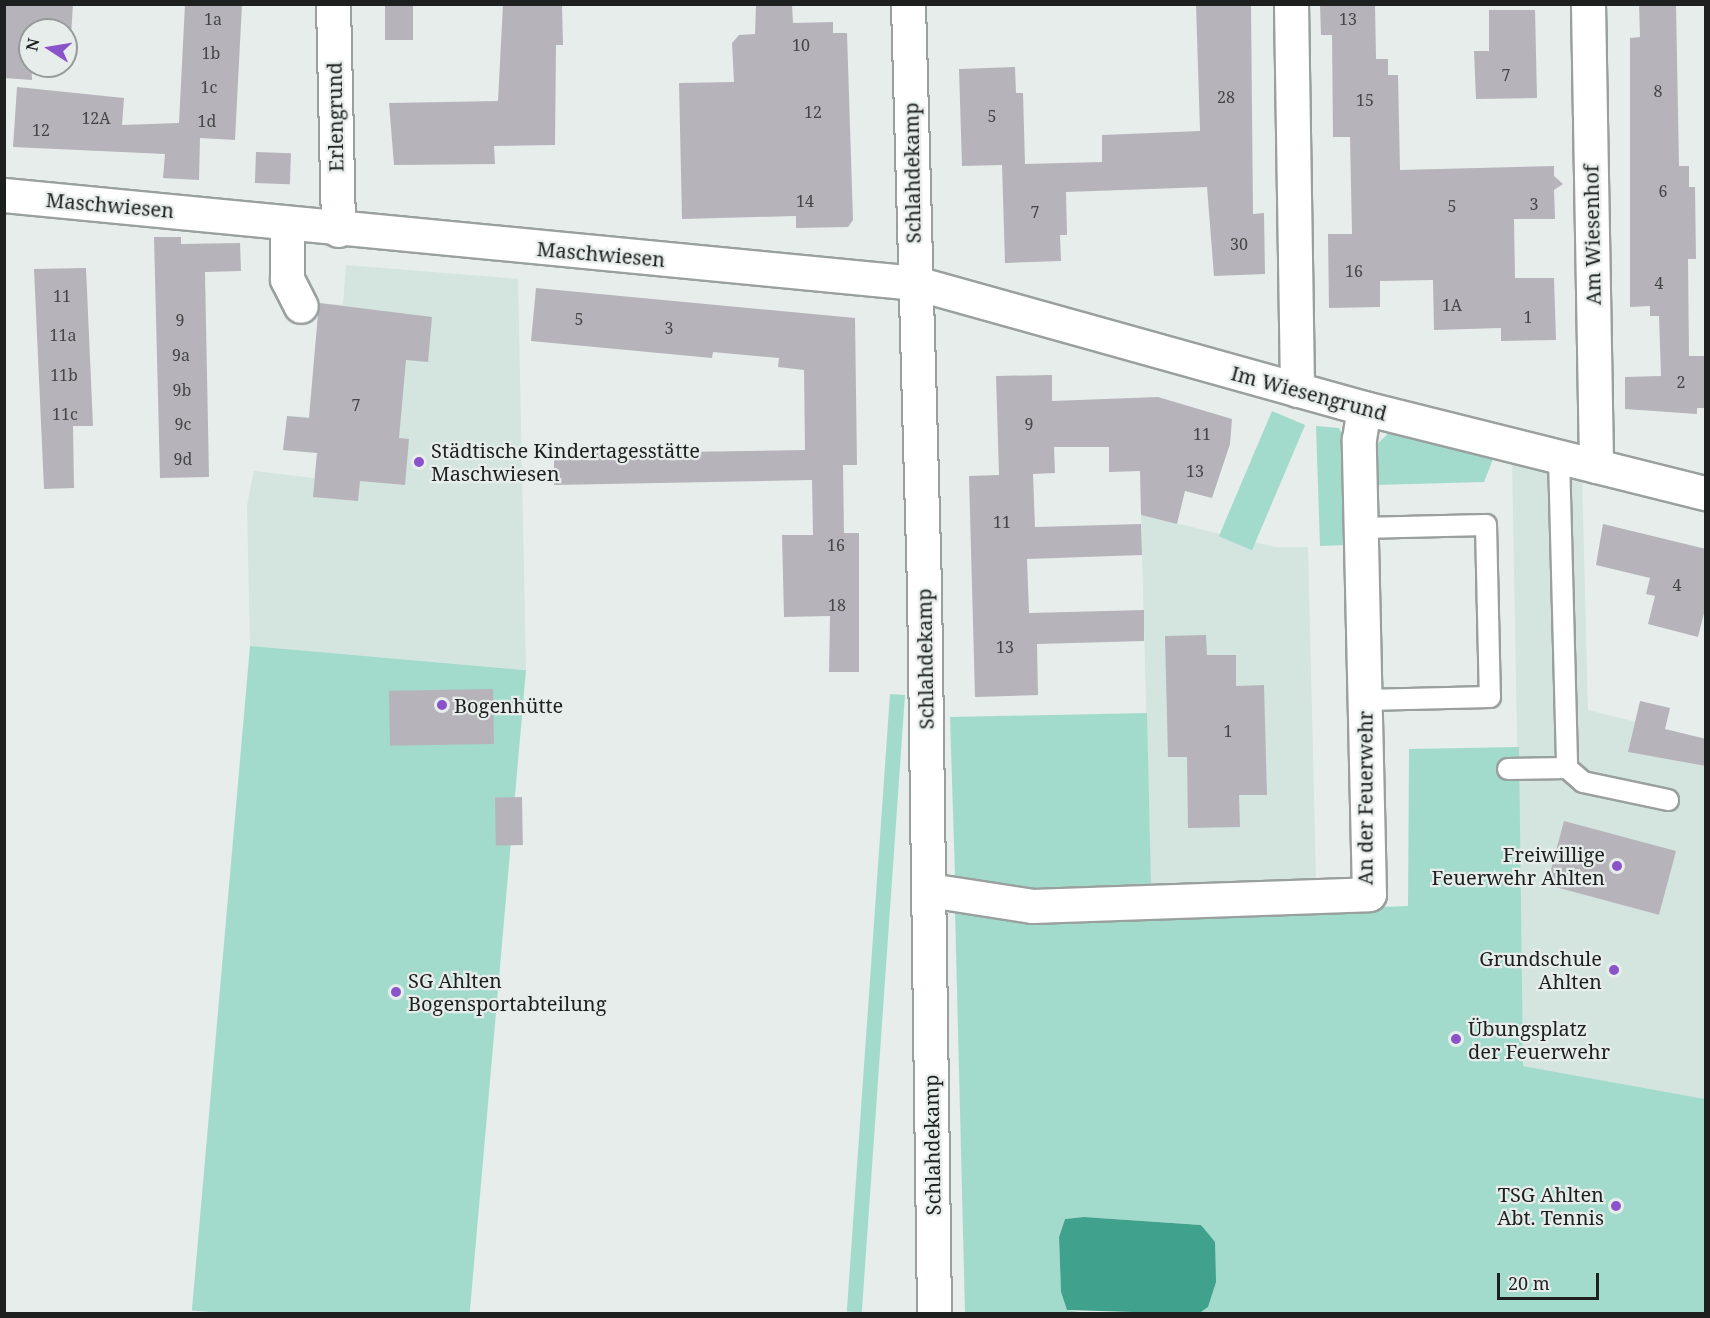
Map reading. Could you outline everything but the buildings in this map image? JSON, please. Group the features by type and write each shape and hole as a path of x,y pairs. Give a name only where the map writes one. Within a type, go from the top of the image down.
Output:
{"street":[{"name":"Erlengrund","path":"333,4 338,230"},
{"name":"Schlahdekamp","path":"908,4 929,890 934,1314"},
{"path":"1291,4 1297,390"},
{"name":"Am Wiesenhof","path":"1588,4 1596,466"},
{"name":"Maschwiesen","path":"4,195 338,230 916,283"},
{"path":"287,224 287,279 301,306"},
{"name":"Im Wiesengrund","path":"916,283 1364,408 1706,493"},
{"name":"An der Feuerwehr","path":"929,890 1032,906 1369,894 1361,528 1364,408"}],"lane":[{"path":"1559,457 1567,768"},
{"path":"1361,528 1486,525 1490,675 1490,697 1365,700"},
{"path":"1508,769 1567,768 1583,782 1668,800"}],"shaded area":[{"name":"Städtische Kindertagesstätte Maschwiesen","path":"346,265 518,279 526,670 250,646 247,505 254,471 314,478 317,453 283,450 287,416 309,417 319,303 343,305"},
{"path":"1272,411 1305,425 1252,550 1219,536"},
{"path":"1316,426 1339,428 1343,436 1346,545 1320,546"},
{"path":"1395,427 1495,454 1484,482 1375,485 1375,446"},
{"path":"1512,458 1582,477 1588,710 1705,739 1705,1099 1523,1066"},
{"path":"1141,515 1275,547 1308,547 1316,880 1151,885"},
{"name":"SG Ahlten Bogensportabteilung","path":"250,646 526,670 470,1314 232,1314 192,1310"},
{"path":"890,694 905,695 862,1313 847,1311"},
{"path":"1147,713 1151,885 1032,889 955,877 950,717"},
{"path":"1519,747 1523,1066 1705,1099 1705,1313 1198,1313 1208,1307 1202,1225 1084,1217 1065,1219 1059,1237 1061,1292 1067,1310 1084,1313 965,1313 955,909 1029,920 1408,906 1409,749"},
{"path":"1084,1217 1201,1225 1215,1242 1216,1282 1208,1307 1198,1314 1067,1310 1061,1292 1059,1237 1065,1219"}],"place":[{"name":"Städtische Kindertagesstätte Maschwiesen","path":"419,462"},
{"name":"Bogenhütte","path":"442,705"},
{"name":"Freiwillige Feuerwehr Ahlten","path":"1617,866"},
{"name":"Grundschule Ahlten","path":"1614,970"},
{"name":"SG Ahlten Bogensportabteilung","path":"396,992"},
{"name":"Übungsplatz der Feuerwehr","path":"1456,1039"},
{"name":"TSG Ahlten Abt. Tennis","path":"1616,1206"}]}
